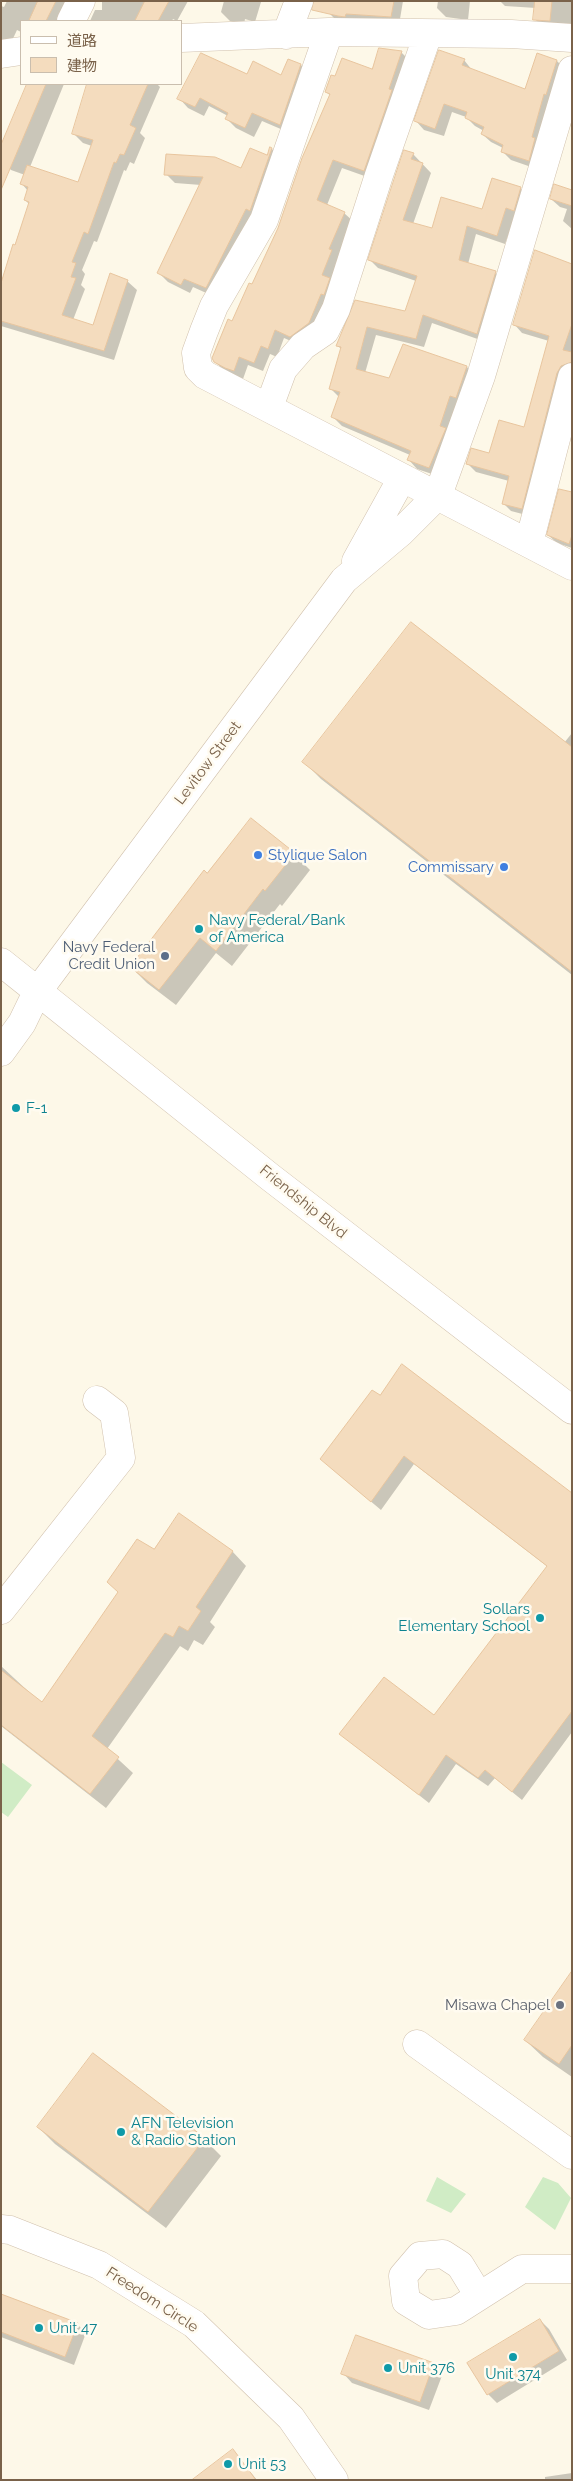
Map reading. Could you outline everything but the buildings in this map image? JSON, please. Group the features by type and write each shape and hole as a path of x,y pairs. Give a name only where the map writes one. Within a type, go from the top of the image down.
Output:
{"street":[{"path":"71,20 80,1"},
{"path":"286,35 299,1"},
{"path":"329,32 273,198 264,220 214,306 196,353 198,368 206,375 402,478 438,494 572,566"},
{"path":"182,38 329,32 511,34 572,38"},
{"path":"269,407 283,369 303,346 325,331 336,309 379,175 428,34"},
{"path":"1,54 20,51"},
{"path":"438,494 481,376 572,70"},
{"path":"529,543 572,377"},
{"path":"344,580 402,478"},
{"name":"Levitow Street","path":"1,1052 22,1023 37,992 344,580 400,533 438,494"},
{"name":"Friendship Blvd","path":"1,962 385,1267 572,1410"},
{"path":"1,1610 121,1458 114,1413 96,1400"},
{"path":"417,2044 572,2155"},
{"name":"Freedom Circle","path":"1,2229 10,2230 99,2265 194,2324 291,2418 334,2480"},
{"path":"479,2296 522,2269 572,2269"}],"green space":[{"path":"1,1762 32,1785 8,1817 1,1812"},
{"path":"437,2177 466,2194 451,2213 426,2201"},
{"path":"543,2177 558,2183 571,2198 555,2230 525,2207"}],"place":[{"name":"Stylique Salon","path":"258,855"},
{"name":"Commissary","path":"504,867"},
{"name":"Navy Federal/Bank of America","path":"199,929"},
{"name":"Navy Federal Credit Union","path":"165,956"},
{"name":"F-1","path":"16,1108"},
{"name":"Sollars Elementary School","path":"540,1618"},
{"name":"Misawa Chapel","path":"560,2005"},
{"name":"AFN Television & Radio Station","path":"121,2132"},
{"name":"Unit 47","path":"39,2328"},
{"name":"Unit 374","path":"513,2357"},
{"name":"Unit 376","path":"388,2368"},
{"name":"Unit 53","path":"228,2464"}]}
